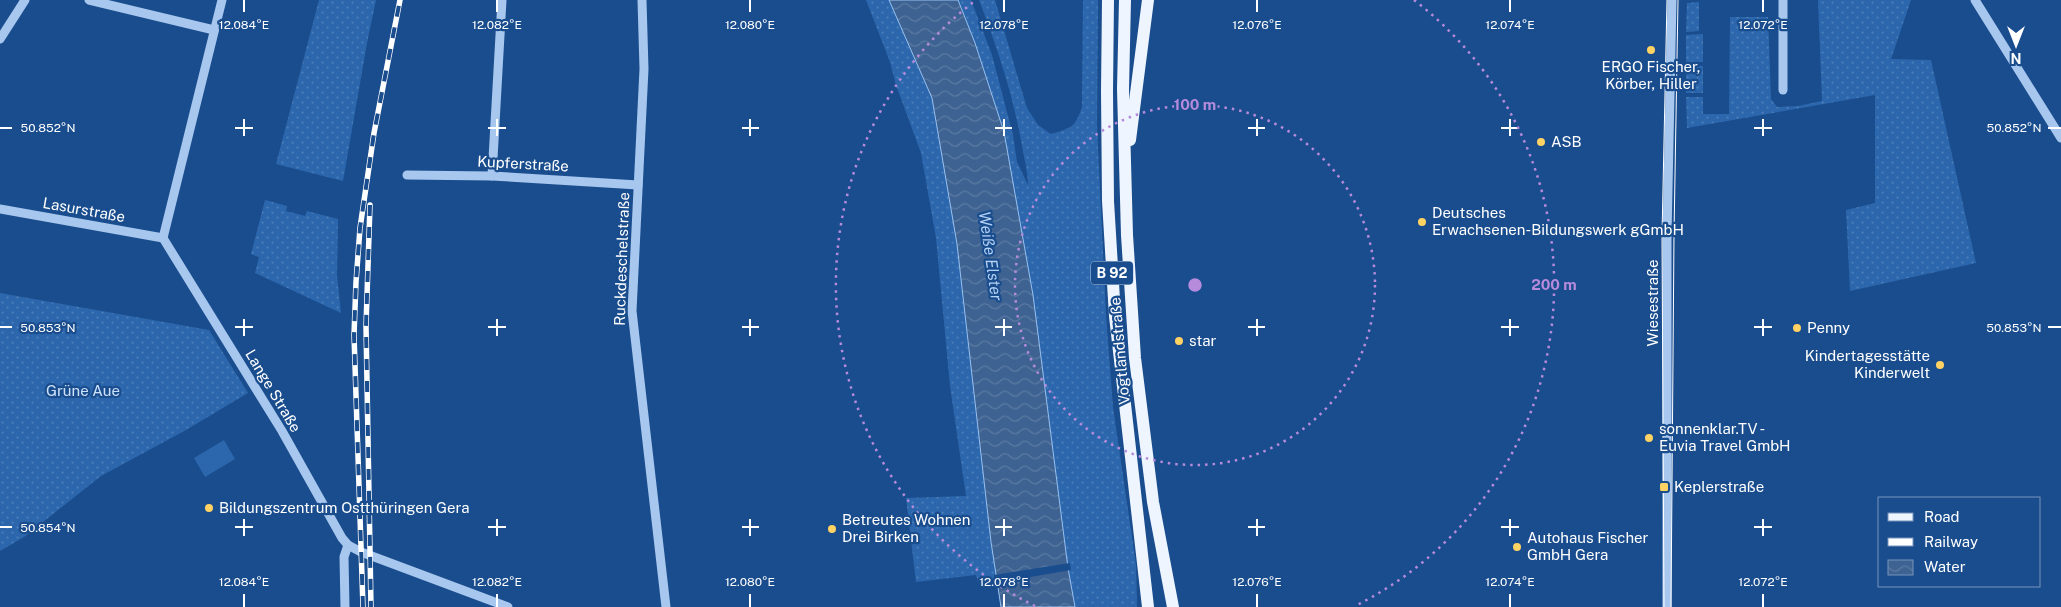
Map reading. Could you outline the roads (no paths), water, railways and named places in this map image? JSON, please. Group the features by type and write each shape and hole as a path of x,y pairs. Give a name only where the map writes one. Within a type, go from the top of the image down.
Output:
{"main road":[{"name":"Vogtlandstraße","path":"1108,0 1106,91 1108,201 1115,316 1148,607"},
{"name":"Vogtlandstraße","path":"1125,0 1123,89 1125,172 1135,358 1153,502 1173,607"},
{"path":"1125,172 1137,97 1148,0"}],"street":[{"path":"0,39 25,0"},
{"path":"89,0 214,30"},
{"path":"163,238 222,0"},
{"path":"492,176 502,0"},
{"name":"Ruckdeschelstraße","path":"642,0 644,69 632,311 666,607"},
{"name":"Wiesestraße","path":"1667,607 1667,243 1672,0"},
{"path":"1782,0 1783,90"},
{"path":"1976,0 2061,138"},
{"name":"Kupferstraße","path":"407,174 492,176 638,185"},
{"name":"Lasurstraße","path":"0,209 163,238"},
{"name":"Lange Straße","path":"163,238 282,431 342,538 348,545"},
{"path":"345,607 344,557 348,545 370,556 508,607"}],"water":[{"name":"Weiße Elster","path":"889,0 958,0 975,43 1004,132 1033,295 1068,568 1075,607 1001,607 991,542 957,244 932,98"}],"tram line":[{"path":"1664,607 1662,235 1667,0"},
{"path":"1671,607 1678,0"}],"railway":[{"path":"363,607 354,335 356,282 360,228 374,133 400,0"},
{"path":"370,205 366,326 371,607"}],"place":[{"name":"ERGO Fischer, Körber, Hiller","path":"1651,50"},
{"name":"ASB","path":"1541,142"},
{"name":"Deutsches Erwachsenen-Bildungswerk gGmbH","path":"1422,222"},
{"name":"Penny","path":"1797,328"},
{"name":"star","path":"1179,341"},
{"name":"Kindertagesstätte Kinderwelt","path":"1940,365"},
{"name":"sonnenklar.TV - Euvia Travel GmbH","path":"1649,438"},
{"name":"Keplerstraße","path":"1664,487"},
{"name":"Bildungszentrum Ostthüringen Gera","path":"209,508"},
{"name":"Betreutes Wohnen Drei Birken","path":"832,529"},
{"name":"Autohaus Fischer GmbH Gera","path":"1517,547"}],"park label":[{"name":"Grüne Aue","path":"83,391"}]}
